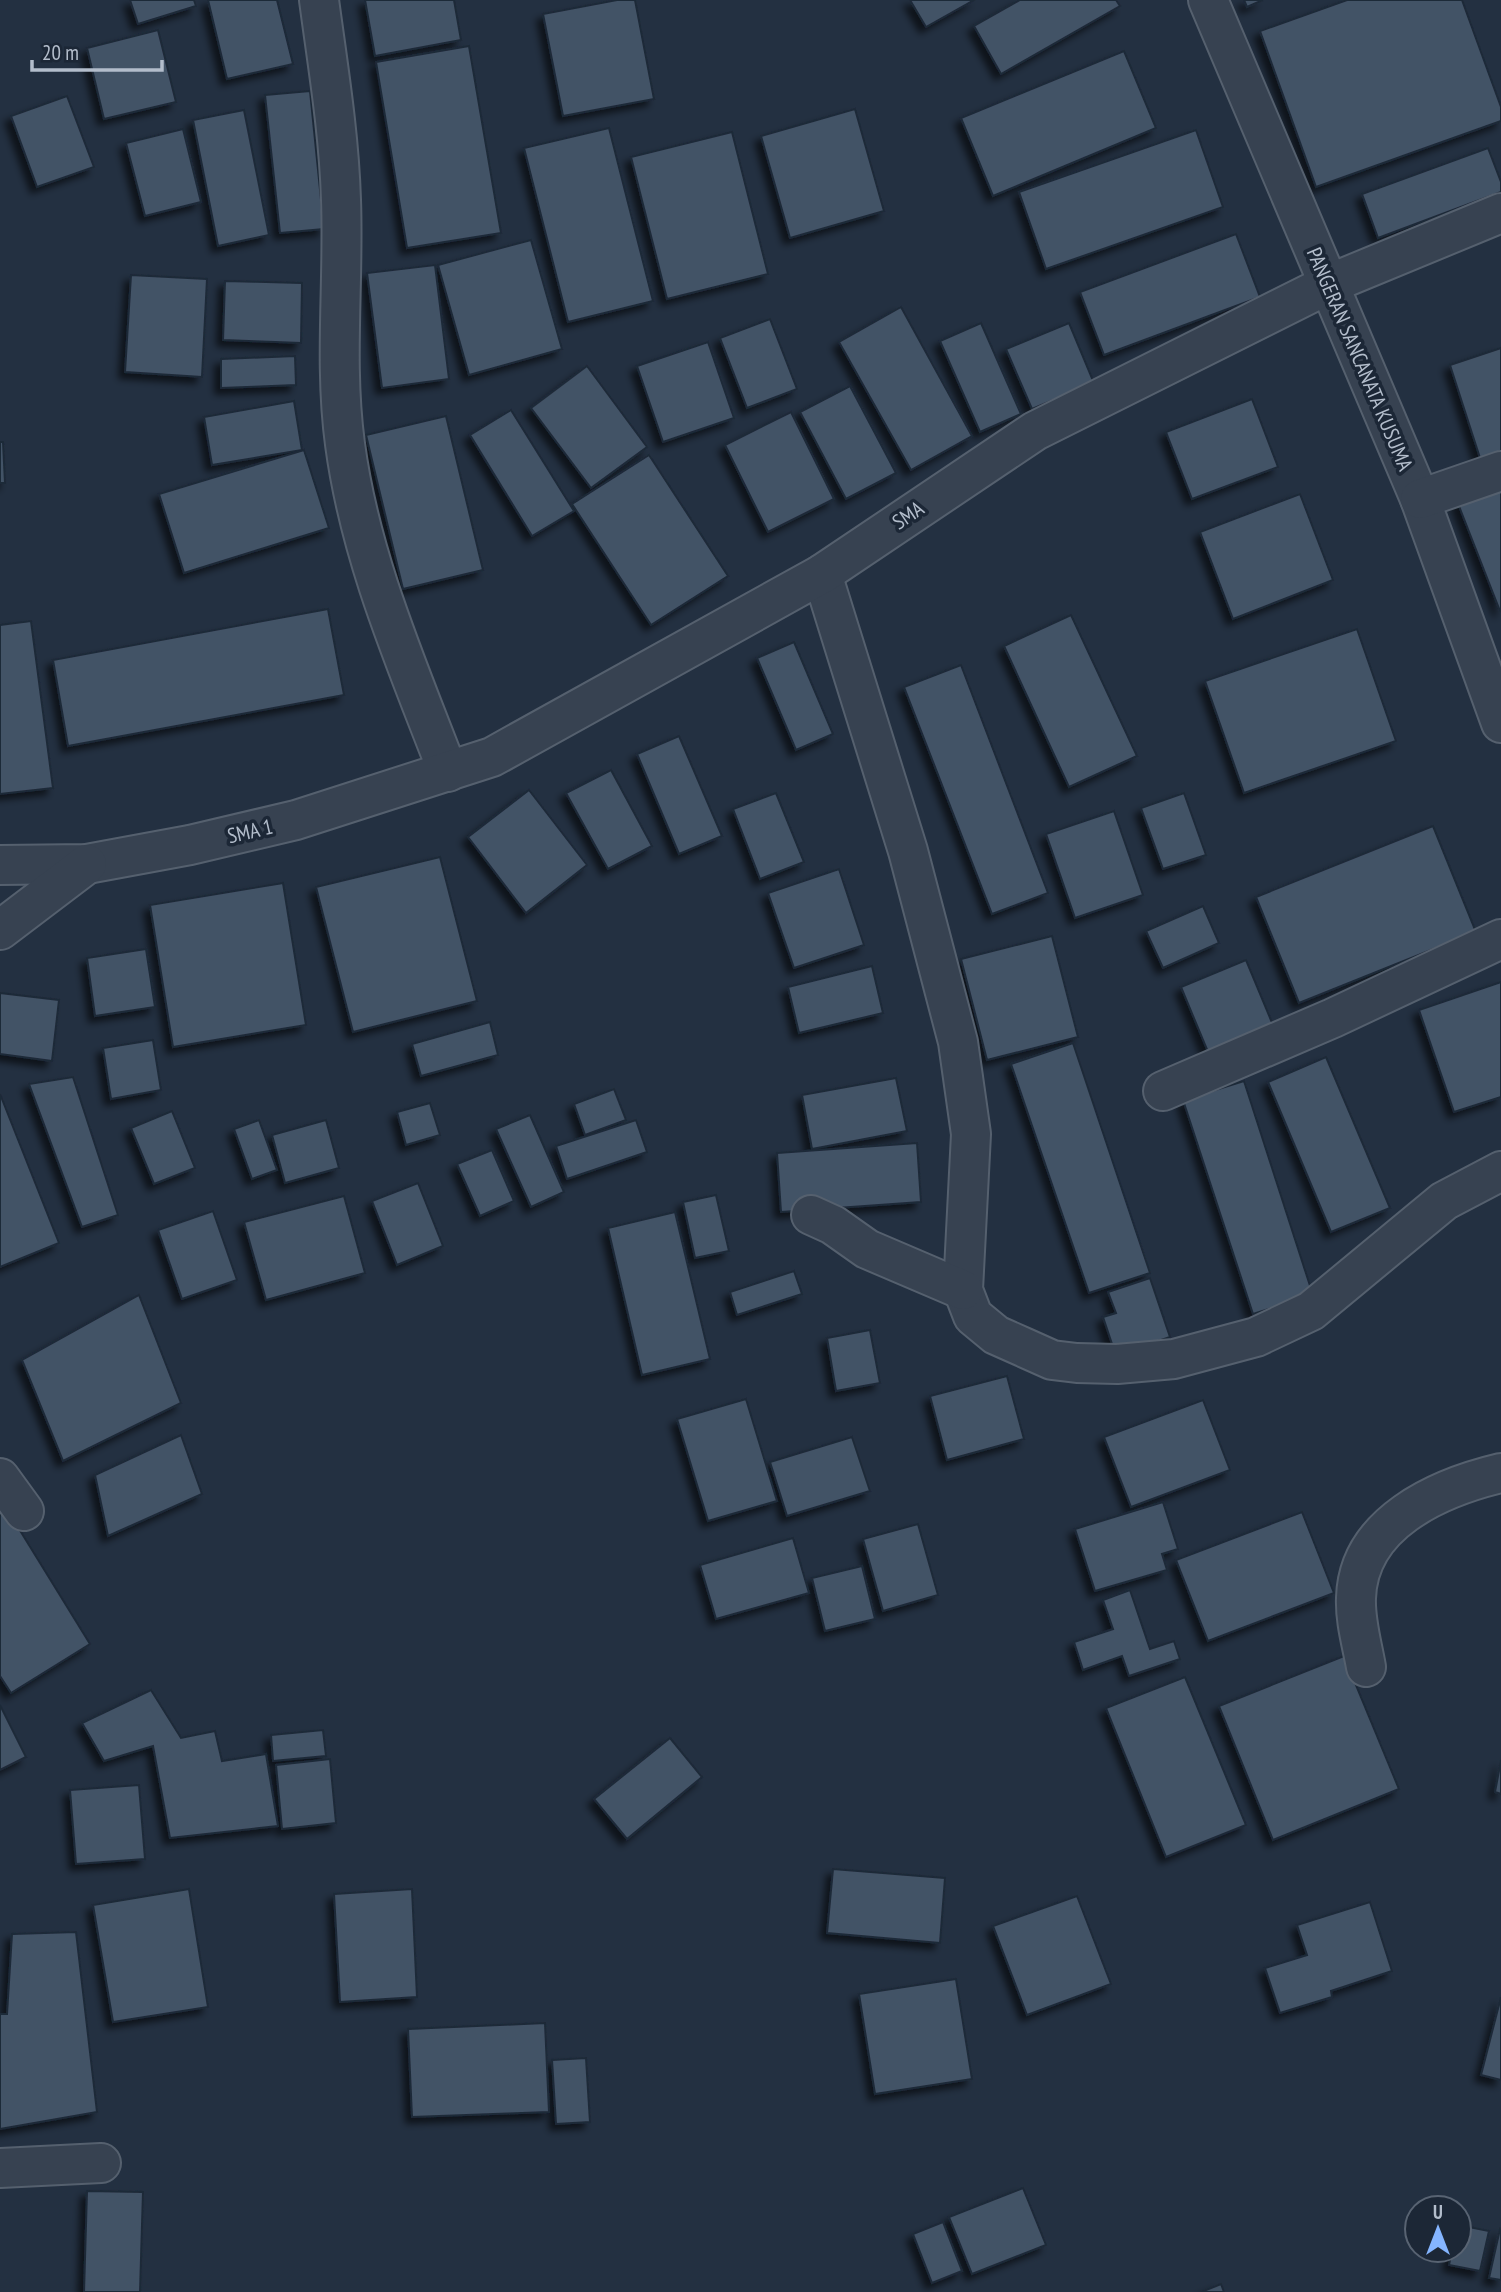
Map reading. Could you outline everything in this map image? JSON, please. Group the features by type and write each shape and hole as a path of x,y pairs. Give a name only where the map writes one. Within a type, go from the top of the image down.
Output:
{"street":[{"path":"319,0 337,131 341,201 338,389 345,446 375,579 449,772"},
{"name":"PANGERAN SANCANATA KUSUMA","path":"1208,0 1420,499 1501,723"},
{"name":"SMA","path":"492,757 822,574 1035,431 1329,284 1501,213"},
{"path":"1420,499 1501,471"},
{"path":"822,574 908,851 958,1042 971,1134 963,1290 973,1316 996,1335 1052,1360 1117,1364 1174,1359 1256,1337 1289,1324 1343,1286 1444,1201 1501,1171"},
{"name":"SMA 1","path":"0,865 87,864 190,845 296,820 492,757"},
{"path":"0,930 87,864"},
{"path":"1163,1091 1334,1017 1501,939"},
{"path":"811,1215 834,1225 867,1249 963,1290"},
{"path":"1366,1667 1357,1623 1356,1595 1369,1547 1396,1519 1421,1503 1501,1473"},
{"path":"0,1478 24,1511"},
{"path":"0,2168 101,2163"}],"building":[{"path":"130,0 194,0 196,6 138,24"},
{"path":"208,0 277,0 293,64 227,79"},
{"path":"365,0 454,0 461,40 375,56"},
{"path":"617,0 635,0 654,99 563,116 543,14"},
{"path":"910,0 974,0 926,27"},
{"path":"1020,0 1116,0 1120,6 1001,74 974,26"},
{"path":"1244,0 1263,0 1247,7"},
{"path":"1347,0 1462,0 1501,107 1501,121 1316,187 1260,31"},
{"path":"158,30 176,102 104,119 87,48"},
{"path":"469,46 501,233 407,248 376,62"},
{"path":"1124,51 1156,128 993,196 961,118"},
{"path":"310,91 324,229 280,233 265,95"},
{"path":"67,96 94,167 37,187 11,116"},
{"path":"855,109 884,211 790,238 761,136"},
{"path":"244,110 269,235 218,246 193,120"},
{"path":"609,128 653,301 568,322 524,148"},
{"path":"183,129 201,202 145,216 126,143"},
{"path":"1196,130 1223,207 1046,269 1019,192"},
{"path":"732,132 768,274 667,299 631,157"},
{"path":"1488,148 1501,182 1501,192 1378,238 1362,194"},
{"path":"1236,234 1260,297 1104,355 1080,292"},
{"path":"531,240 562,349 469,375 438,265"},
{"path":"435,265 449,379 382,388 367,273"},
{"path":"131,275 207,279 202,377 125,372"},
{"path":"225,281 302,283 301,343 223,340"},
{"path":"901,307 972,436 911,470 839,342"},
{"path":"770,319 797,389 747,408 720,338"},
{"path":"981,323 1021,414 980,432 940,341"},
{"path":"1069,323 1094,383 1032,409 1006,349"},
{"path":"708,342 734,418 663,442 637,366"},
{"path":"1501,348 1501,451 1480,458 1450,365"},
{"path":"295,356 296,385 221,388 221,359"},
{"path":"587,366 647,447 591,488 531,408"},
{"path":"850,386 896,473 846,499 800,412"},
{"path":"1252,399 1278,467 1192,499 1166,432"},
{"path":"294,401 302,450 212,465 204,417"},
{"path":"511,410 574,511 532,536 470,435"},
{"path":"791,412 834,499 768,532 725,445"},
{"path":"446,416 483,570 403,589 366,435"},
{"path":"0,442 3,442 5,483 0,483"},
{"path":"304,450 329,528 184,573 159,494"},
{"path":"649,455 728,576 651,625 572,504"},
{"path":"1501,484 1501,610 1500,611 1457,501"},
{"path":"1300,494 1333,580 1233,619 1200,532"},
{"path":"328,609 344,695 68,746 53,660"},
{"path":"1071,615 1137,756 1069,787 1004,646"},
{"path":"31,621 53,788 0,794 0,625"},
{"path":"1357,629 1396,741 1244,793 1205,681"},
{"path":"794,642 833,734 796,750 757,658"},
{"path":"961,665 1048,893 992,914 904,687"},
{"path":"679,736 722,836 679,854 637,754"},
{"path":"611,770 652,846 608,869 566,793"},
{"path":"529,790 587,865 526,913 468,837"},
{"path":"776,793 804,862 760,879 733,809"},
{"path":"1184,793 1206,855 1163,869 1141,808"},
{"path":"1114,811 1143,895 1075,918 1046,834"},
{"path":"1433,826 1476,932 1299,1003 1256,897"},
{"path":"440,857 477,1001 353,1032 316,887"},
{"path":"839,869 864,945 794,968 768,893"},
{"path":"283,883 306,1025 173,1047 150,905"},
{"path":"1203,906 1219,943 1163,968 1146,931"},
{"path":"1052,936 1078,1037 987,1060 961,959"},
{"path":"146,949 155,1007 95,1016 87,958"},
{"path":"1246,960 1273,1025 1208,1052 1181,987"},
{"path":"872,966 883,1013 799,1033 788,987"},
{"path":"1501,982 1501,1097 1454,1112 1419,1010"},
{"path":"0,993 59,1000 52,1061 0,1054"},
{"path":"490,1022 498,1055 421,1076 412,1044"},
{"path":"153,1040 161,1090 111,1099 103,1048"},
{"path":"1073,1043 1150,1273 1089,1293 1011,1064"},
{"path":"1326,1057 1390,1208 1331,1232 1268,1082"},
{"path":"73,1077 118,1215 82,1227 29,1084"},
{"path":"896,1078 907,1131 812,1149 802,1095"},
{"path":"1244,1081 1313,1295 1253,1314 1183,1100"},
{"path":"614,1089 626,1120 585,1135 574,1104"},
{"path":"0,1094 59,1243 0,1267"},
{"path":"430,1103 440,1135 406,1145 397,1112"},
{"path":"172,1111 195,1168 154,1184 131,1128"},
{"path":"530,1115 564,1192 531,1207 496,1129"},
{"path":"259,1120 277,1170 252,1179 234,1129"},
{"path":"326,1120 339,1168 285,1183 272,1135"},
{"path":"636,1120 647,1152 567,1179 556,1146"},
{"path":"917,1143 921,1202 781,1212 777,1153"},
{"path":"492,1150 514,1201 480,1216 457,1164"},
{"path":"418,1183 443,1246 397,1265 372,1201"},
{"path":"716,1195 729,1251 695,1258 683,1202"},
{"path":"344,1196 365,1273 266,1300 244,1222"},
{"path":"213,1211 237,1280 182,1299 158,1230"},
{"path":"675,1212 710,1359 642,1375 608,1228"},
{"path":"794,1271 802,1294 737,1315 730,1292"},
{"path":"1150,1278 1170,1337 1129,1351 1114,1350 1103,1317 1116,1313 1108,1292"},
{"path":"139,1295 181,1403 63,1461 22,1360"},
{"path":"870,1330 880,1383 836,1391 827,1338"},
{"path":"1007,1376 1024,1439 947,1460 930,1396"},
{"path":"746,1399 777,1501 708,1521 677,1419"},
{"path":"1203,1400 1230,1470 1131,1507 1104,1437"},
{"path":"181,1435 202,1494 108,1536 95,1475"},
{"path":"852,1437 870,1491 787,1516 770,1462"},
{"path":"0,1498 90,1644 11,1693 0,1676"},
{"path":"1163,1502 1178,1549 1162,1554 1167,1570 1095,1591 1075,1529"},
{"path":"1302,1512 1334,1593 1208,1641 1176,1560"},
{"path":"918,1524 938,1595 883,1611 863,1539"},
{"path":"793,1538 809,1593 716,1619 700,1565"},
{"path":"862,1566 875,1619 825,1631 812,1578"},
{"path":"1130,1590 1150,1649 1174,1641 1180,1659 1129,1676 1122,1656 1083,1670 1074,1642 1113,1629 1103,1600"},
{"path":"1344,1656 1399,1789 1273,1840 1219,1706"},
{"path":"1185,1677 1246,1825 1166,1857 1106,1708"},
{"path":"151,1690 181,1738 215,1731 222,1761 266,1754 278,1826 170,1838 153,1746 104,1761 82,1723"},
{"path":"0,1705 26,1757 0,1770"},
{"path":"323,1730 326,1756 273,1761 271,1735"},
{"path":"670,1738 702,1777 627,1839 594,1799"},
{"path":"330,1759 336,1823 282,1829 276,1765"},
{"path":"1501,1760 1501,1794 1495,1792"},
{"path":"139,1785 145,1859 76,1864 70,1790"},
{"path":"833,1869 945,1878 940,1943 827,1933"},
{"path":"189,1889 208,2007 113,2022 93,1905"},
{"path":"412,1889 417,1997 340,2002 334,1894"},
{"path":"1077,1896 1111,1984 1027,2015 993,1926"},
{"path":"1370,1902 1392,1971 1331,1991 1332,1997 1280,2013 1265,1968 1307,1955 1297,1925"},
{"path":"76,1932 97,2112 0,2129 0,2014 7,2014 12,1934"},
{"path":"956,1979 972,2079 875,2094 859,1994"},
{"path":"1501,1997 1501,2080 1481,2075"},
{"path":"545,2023 549,2112 412,2117 408,2029"},
{"path":"586,2058 590,2122 556,2124 552,2060"},
{"path":"1023,2188 1046,2245 972,2274 949,2217"},
{"path":"87,2191 143,2192 140,2292 84,2292"},
{"path":"943,2222 962,2271 932,2283 913,2234"},
{"path":"1473,2228 1489,2231 1480,2271 1449,2265 1473,2264"},
{"path":"1501,2230 1501,2280 1489,2278"},
{"path":"1221,2284 1224,2292 1201,2292"}]}
